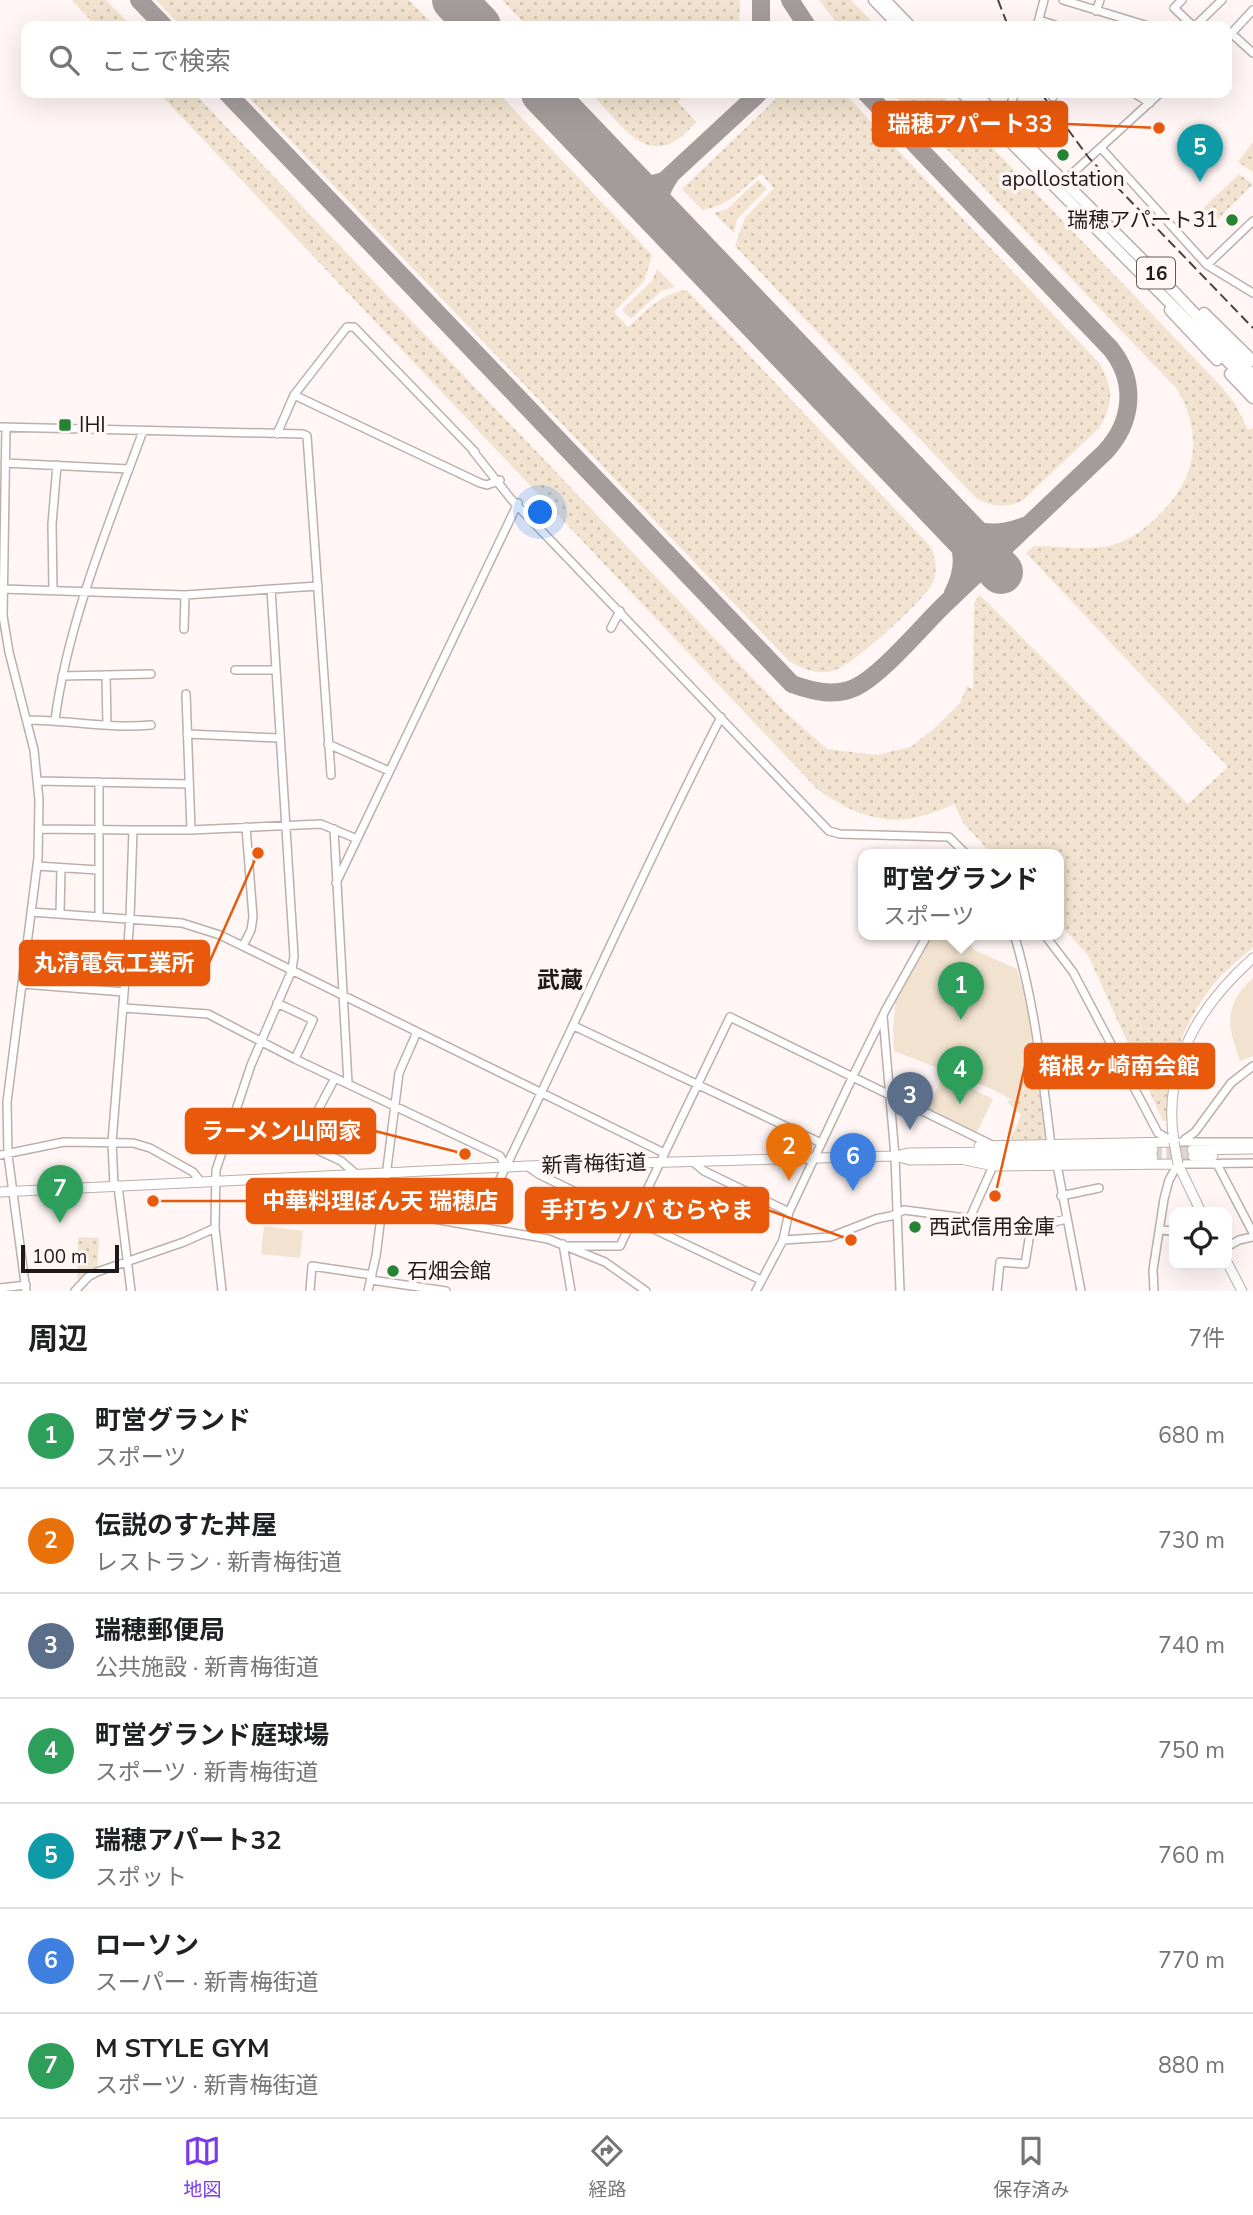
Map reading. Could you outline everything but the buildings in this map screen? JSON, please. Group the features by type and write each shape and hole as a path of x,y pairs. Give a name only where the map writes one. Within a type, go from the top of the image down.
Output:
{"highway":[{"path":"874,0 894,21"},
{"path":"885,0 905,21"},
{"name":"16","path":"968,98 1063,181 1253,374"},
{"name":"16","path":"979,98 999,124 1253,387"},
{"path":"1104,221 1165,273 1253,361"},
{"path":"1150,283 1180,323 1253,398"}],"main road":[{"path":"1199,1207 1178,1164 1174,1142 1173,1098 1181,1061 1191,1034 1216,994 1253,958"},
{"path":"959,1156 977,1146 1174,1142"},
{"path":"1253,1149 1193,1153 1253,1155"},
{"name":"新青梅街道","path":"0,1192 662,1157 692,1161 895,1156 910,1160 959,1156 1153,1154"},
{"path":"959,1156 993,1166 1178,1164"},
{"path":"1231,1270 1242,1291"}],"street":[{"path":"1039,21 1044,0"},
{"path":"1063,0 1129,21"},
{"path":"1096,11 1100,0"},
{"path":"1182,0 1174,8 1188,21"},
{"path":"1199,21 1222,0"},
{"path":"1232,33 1253,10"},
{"path":"1232,38 1253,53"},
{"path":"999,124 1009,111 1013,98"},
{"path":"1142,98 1150,103"},
{"path":"1063,181 1155,98"},
{"path":"1101,148 1207,265 1253,293"},
{"path":"1207,265 1253,221"},
{"path":"276,433 294,395 347,327 354,327 829,831 841,834 949,837 961,849"},
{"path":"294,395 480,483 487,485 498,480"},
{"path":"0,1287 26,1288 13,1192 4,1155 7,1102 37,866 39,829 34,750 27,719 4,652 3,427 303,434 309,439 331,775"},
{"path":"55,720 62,676 86,593 143,431"},
{"path":"5,463 129,469"},
{"path":"53,590 52,524 57,466"},
{"path":"336,883 518,503"},
{"path":"2,589 185,595 317,586"},
{"path":"222,1291 215,1228 215,1181 220,1155 260,1042 292,970 294,956 271,589"},
{"path":"184,629 185,595"},
{"path":"611,628 620,611"},
{"path":"234,670 275,670"},
{"path":"62,676 151,674"},
{"path":"106,675 107,725"},
{"path":"186,694 191,831"},
{"path":"477,1226 721,717"},
{"path":"27,719 107,725 151,725"},
{"path":"187,734 279,738"},
{"path":"328,744 389,771"},
{"path":"37,781 189,784"},
{"path":"99,782 99,916"},
{"path":"39,829 191,831 321,824 357,839"},
{"path":"243,946 251,930 253,917 246,827"},
{"path":"334,829 348,1083"},
{"path":"131,1291 112,1142 130,918 132,830"},
{"path":"37,866 98,870"},
{"path":"61,868 61,914"},
{"path":"31,912 182,923 220,935 542,1092 662,1157"},
{"path":"755,1291 783,1240 789,1212 853,1076 925,940"},
{"path":"1015,940 1035,1026 1051,1145"},
{"path":"1049,940 1073,972 1158,1133 1174,1142 1253,1142"},
{"path":"22,984 124,992"},
{"path":"278,1003 313,1020 295,1059"},
{"path":"124,1008 208,1014 260,1042 500,1156 506,1167"},
{"path":"883,1015 895,1156 900,1291"},
{"path":"565,1245 620,1246 730,1017 993,1146"},
{"path":"574,1026 821,1143"},
{"path":"368,1291 382,1210 394,1105 403,1060 417,1032"},
{"path":"1174,1142 1190,1137 1225,1089 1253,1066"},
{"path":"301,1142 335,1078"},
{"path":"236,1112 341,1161 356,1174"},
{"path":"4,1155 64,1142 133,1143 149,1147 193,1172 201,1182"},
{"path":"692,1161 704,1171 789,1212"},
{"path":"1154,1291 1153,1270 1164,1199 1169,1180 1178,1164 1253,1163"},
{"path":"1217,1164 1253,1235 1232,1244"},
{"path":"527,1166 540,1175 761,1280"},
{"path":"968,1220 993,1166"},
{"path":"1057,1166 1082,1291"},
{"path":"254,1179 259,1191 274,1191 548,1239 605,1262 646,1291"},
{"path":"1061,1196 1100,1188"},
{"path":"783,1240 830,1237 904,1210 1031,1227 1066,1219"},
{"path":"997,1291 1000,1262 1025,1264 1031,1227"},
{"path":"75,1291 88,1277 215,1228"},
{"path":"1160,1230 1169,1231"},
{"path":"565,1245 571,1291"},
{"path":"310,1291 312,1266 446,1291"}],"shaded area":[{"path":"72,0 106,0 126,21 91,21"},
{"path":"156,0 409,0 429,21 176,21"},
{"path":"502,0 740,0 739,21 522,21"},
{"path":"819,0 851,0 871,21 835,21"},
{"path":"164,98 199,98 786,713 827,749 876,755 911,747 960,703 967,686 973,689 974,603 980,595 1188,804 1228,767 1026,553 1034,546 1109,546 1134,536 1155,519 1180,490 1192,458 1191,425 1186,407 1177,389 898,98 945,98 1219,384 1236,405 1248,430 1253,428 1253,947 1213,985 1185,1032 1173,1066 1168,1121 1163,1121 1088,955 1064,929 1064,849 987,849 964,824 954,804 917,817 884,819 852,810 818,790"},
{"path":"250,98 503,98 652,255 644,281 614,312 628,327 662,299 687,290 931,547 935,561 936,570 932,584 916,604 887,632 844,666 829,672 817,672 789,661"},
{"path":"595,98 682,98 678,102 696,122 680,138 665,145 652,146 639,141"},
{"path":"849,98 1100,364 1109,388 1110,402 1100,427 1022,501 999,506 977,499 735,246 745,218 774,188 761,174 728,200 702,210 682,189 775,100"},
{"path":"1253,142 1253,172 1238,162"},
{"path":"1239,174 1253,184 1210,227 1196,215"},
{"path":"758,180 767,189 737,219 734,233 714,213 727,209"},
{"path":"657,269 675,287 661,291 631,319 622,310 652,281"},
{"path":"930,940 968,940 974,950 1017,969 1028,1010 1033,1050 1022,1091 1010,1099 992,1089 894,1051 896,999"},
{"path":"1253,978 1253,1056 1240,1061 1232,1037 1230,1016 1236,998"},
{"path":"944,1075 993,1099 977,1132 927,1109"},
{"path":"1027,1080 1038,1080 1045,1139 1011,1140 1021,1115 1007,1102 1023,1091"},
{"path":"264,1226 303,1231 300,1258 261,1254"},
{"path":"78,1237 99,1238 97,1270 82,1280 77,1278"}],"taxiway":[{"path":"139,0 159,21"},
{"path":"761,0 761,21"},
{"path":"790,0 804,21"},
{"path":"232,98 792,684 830,693 854,688 876,673 1105,452 1121,428 1128,402 1125,375 1111,349 871,98"},
{"path":"626,180 646,186 664,181 754,98"},
{"path":"663,218 660,197 669,178"},
{"path":"945,513 956,532 961,552 961,572 953,593"},
{"path":"948,516 966,527 984,532 1004,532 1024,526"}],"runway":[{"path":"454,0 474,21"},
{"path":"548,98 1001,572"}],"tunnel":[{"path":"1153,1150 1192,1150"},
{"path":"1153,1157 1193,1156"}],"railway":[{"path":"998,0 1006,21"},
{"path":"1045,98 1089,158 1253,328"}],"place":[{"name":"瑞穂アパート33","path":"1159,128"},
{"name":"apollostation","path":"1063,155"},
{"name":"瑞穂アパート32","path":"1200,182"},
{"name":"瑞穂アパート31","path":"1232,220"},
{"name":"IHI","path":"65,425"},
{"name":"丸清電気工業所","path":"258,853"},
{"name":"町営グランド","path":"961,1020"},
{"name":"町営グランド庭球場","path":"960,1104"},
{"name":"瑞穂郵便局","path":"910,1130"},
{"name":"ラーメン山岡家","path":"465,1154"},
{"name":"伝説のすた丼屋","path":"789,1181"},
{"name":"ローソン","path":"853,1191"},
{"name":"箱根ヶ崎南会館","path":"995,1196"},
{"name":"中華料理ぼん天 瑞穂店","path":"153,1201"},
{"name":"M STYLE GYM","path":"60,1223"},
{"name":"西武信用金庫","path":"915,1227"},
{"name":"手打ちソバ むらやま","path":"851,1240"},
{"name":"石畑会館","path":"393,1271"}],"district":[{"name":"武蔵","path":"560,980"}]}
